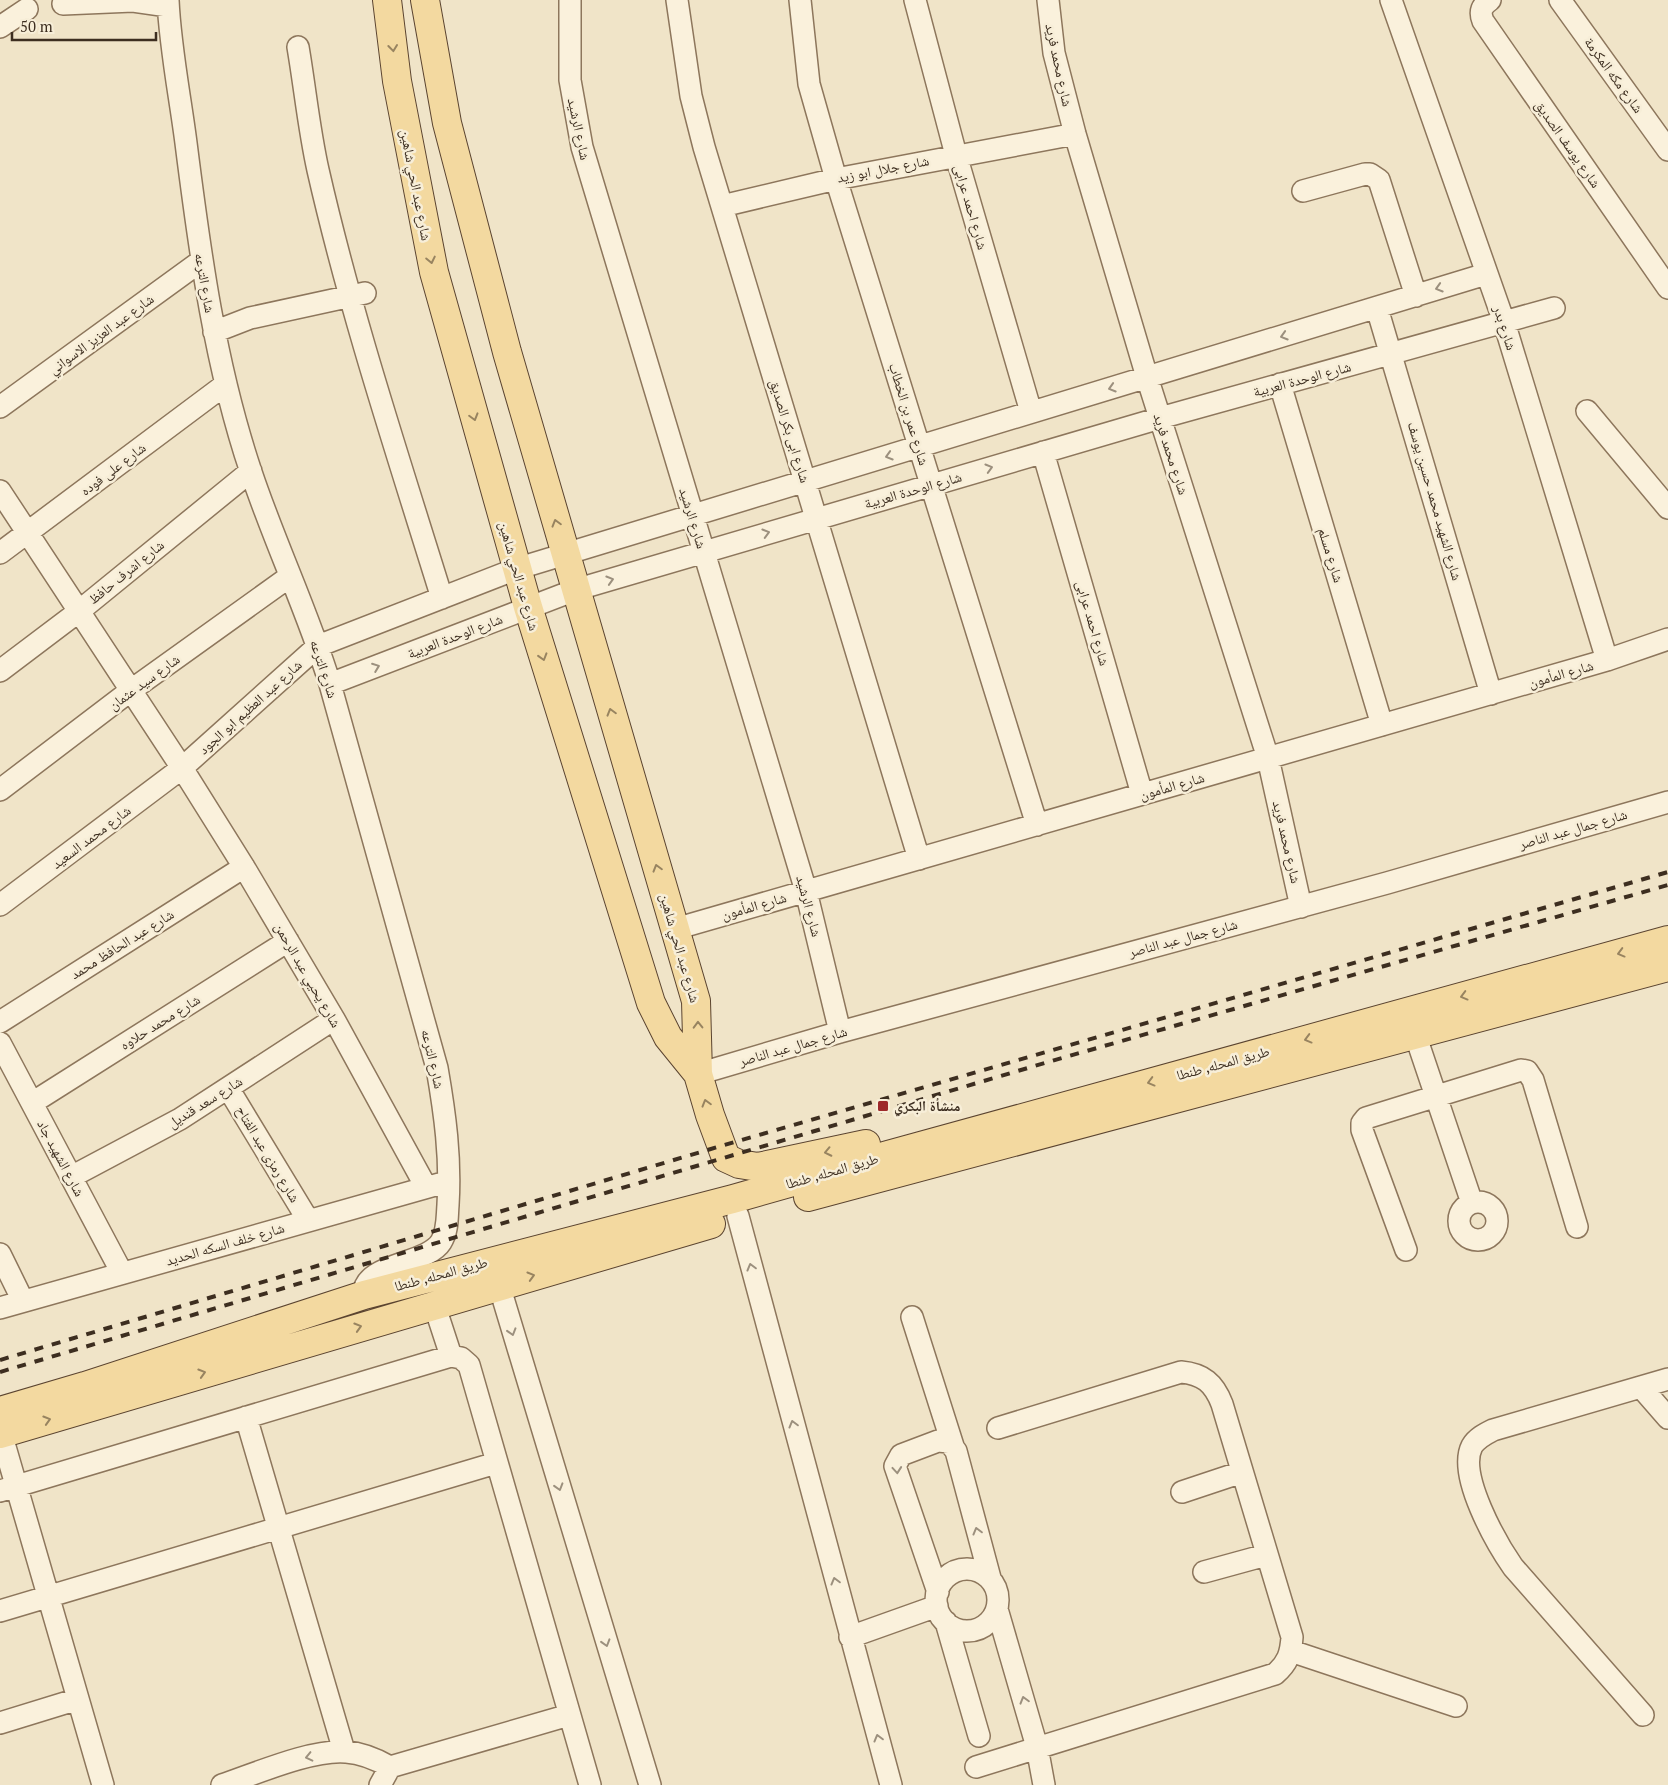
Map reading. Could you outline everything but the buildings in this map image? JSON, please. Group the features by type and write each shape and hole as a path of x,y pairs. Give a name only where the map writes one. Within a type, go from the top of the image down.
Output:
{"main road":[{"name":"شارع عبد الحي شاهين","path":"387,0 397,81 434,272 516,569 651,1003 668,1037 698,1074"},
{"name":"شارع عبد الحي شاهين","path":"425,0 446,123 507,352 696,1000 698,1074"},
{"name":"طريق المحله, طنطا","path":"0,1426 85,1386 364,1295 733,1199 1668,940"},
{"name":"طريق المحله, طنطا","path":"0,1426 738,1216 1668,967"},
{"path":"698,1074 710,1115 726,1158 739,1164 758,1167 868,1143 882,1147 888,1155"}],"street":[{"name":"شارع الرشيد","path":"570,0 570,80 582,147 806,891 840,1032"},
{"name":"شارع ابى بكر الصديق","path":"677,0 691,96 704,147 919,859"},
{"name":"شارع عمر بن الخطاب","path":"800,0 809,84 836,178 1037,825"},
{"name":"شارع احمد عرابى","path":"915,0 956,154 1031,412"},
{"name":"شارع محمد فريد","path":"1048,0 1054,52 1075,134 1146,377 1268,758 1301,906"},
{"name":"شارع بدر","path":"1391,0 1504,322 1607,660"},
{"name":"شارع يوسف الصديق","path":"1490,0 1481,10 1483,21 1668,288"},
{"name":"شارع مكه المكرمة","path":"1560,0 1668,150"},
{"path":"63,4 133,1 168,3"},
{"name":"شارع الترعه","path":"168,3 201,261 226,384 251,471 289,577 318,646 330,684 437,1068 447,1130 449,1181 447,1224 444,1236 438,1246 429,1252 378,1273 365,1286 364,1295"},
{"path":"0,27 27,9"},
{"path":"298,47 317,168 358,295 442,598"},
{"name":"شارع جلال ابو زيد","path":"722,206 836,178 956,154 1075,134"},
{"path":"1303,191 1365,174 1375,176 1379,180 1416,296"},
{"name":"شارع عبد العزيز الاسواني","path":"0,407 201,261"},
{"path":"318,646 516,569 1486,274"},
{"path":"214,332 250,318 358,295"},
{"name":"شارع الشهيد محمد حسين يوسف","path":"1377,308 1491,694"},
{"name":"شارع الوحدة العربية","path":"330,684 575,590 1160,418 1554,308"},
{"name":"شارع على فوده","path":"0,553 28,534 226,384"},
{"name":"شارع مسلم","path":"1280,384 1382,725"},
{"path":"1587,411 1668,508"},
{"name":"شارع احمد عرابى","path":"1043,452 1142,794"},
{"name":"شارع اشرف حافظ","path":"0,671 78,612 251,471"},
{"name":"شارع يحيي عبد الرحمن","path":"0,492 182,768 244,866 334,1019 426,1187"},
{"name":"شارع سيد عثمان","path":"0,790 130,691 289,577"},
{"name":"شارع المأمون","path":"675,929 1491,694 1607,660 1668,638"},
{"name":"شارع عبد العظيم ابو الجود","path":"182,768 318,646"},
{"name":"شارع محمد السعيد","path":"0,905 182,768"},
{"name":"شارع جمال عبد الناصر","path":"698,1074 840,1032 1301,906 1668,802"},
{"name":"شارع عبد الحافظ محمد","path":"0,1022 244,866"},
{"name":"شارع محمد حلاوه","path":"32,1103 288,940"},
{"name":"شارع سعد قنديل","path":"71,1177 180,1119 334,1019"},
{"path":"1415,1034 1472,1203"},
{"name":"شارع الشهيد جاد","path":"0,1043 122,1273"},
{"path":"1406,1250 1362,1130 1362,1123 1372,1115 1516,1071 1527,1070 1531,1074 1577,1227"},
{"name":"شارع رمزى عبد الفتاح","path":"228,1088 308,1220"},
{"name":"شارع خلف السكه الحديد","path":"0,1308 449,1181"},
{"path":"738,1216 891,1785"},
{"path":"0,1254 24,1301"},
{"path":"498,1285 650,1785"},
{"path":"434,1304 451,1356"},
{"path":"912,1317 953,1446 990,1578 997,1593 997,1609 1037,1747 1044,1785"},
{"path":"8,1488 451,1356 461,1358 469,1364 590,1785"},
{"path":"976,1766 1275,1674 1288,1660 1292,1651 1292,1637 1218,1393 1212,1384 1192,1373 1181,1372 998,1428"},
{"path":"1643,1715 1513,1568 1500,1549 1473,1486 1469,1464 1472,1447 1481,1436 1493,1430 1668,1379"},
{"path":"1641,1387 1668,1418"},
{"path":"246,1417 344,1752"},
{"path":"0,1426 8,1488 48,1596 103,1785"},
{"path":"953,1446 944,1440 938,1441 901,1455 895,1466 979,1736"},
{"path":"0,1611 496,1463"},
{"path":"1182,1492 1242,1472"},
{"path":"1204,1572 1266,1556"},
{"path":"990,1578 976,1571 960,1570 950,1574 942,1582 940,1606 954,1628 964,1631 975,1630 993,1618 997,1609"},
{"path":"850,1637 940,1606"},
{"path":"1292,1651 1456,1706"},
{"path":"0,1723 78,1699"},
{"path":"222,1785 299,1760 344,1752 375,1759 385,1776 569,1715"}],"railway":[{"path":"0,1360 721,1146 1668,872"},
{"path":"0,1372 1048,1062 1668,885"}],"place":[{"name":"منشأة البكري","path":"883,1106"}]}
